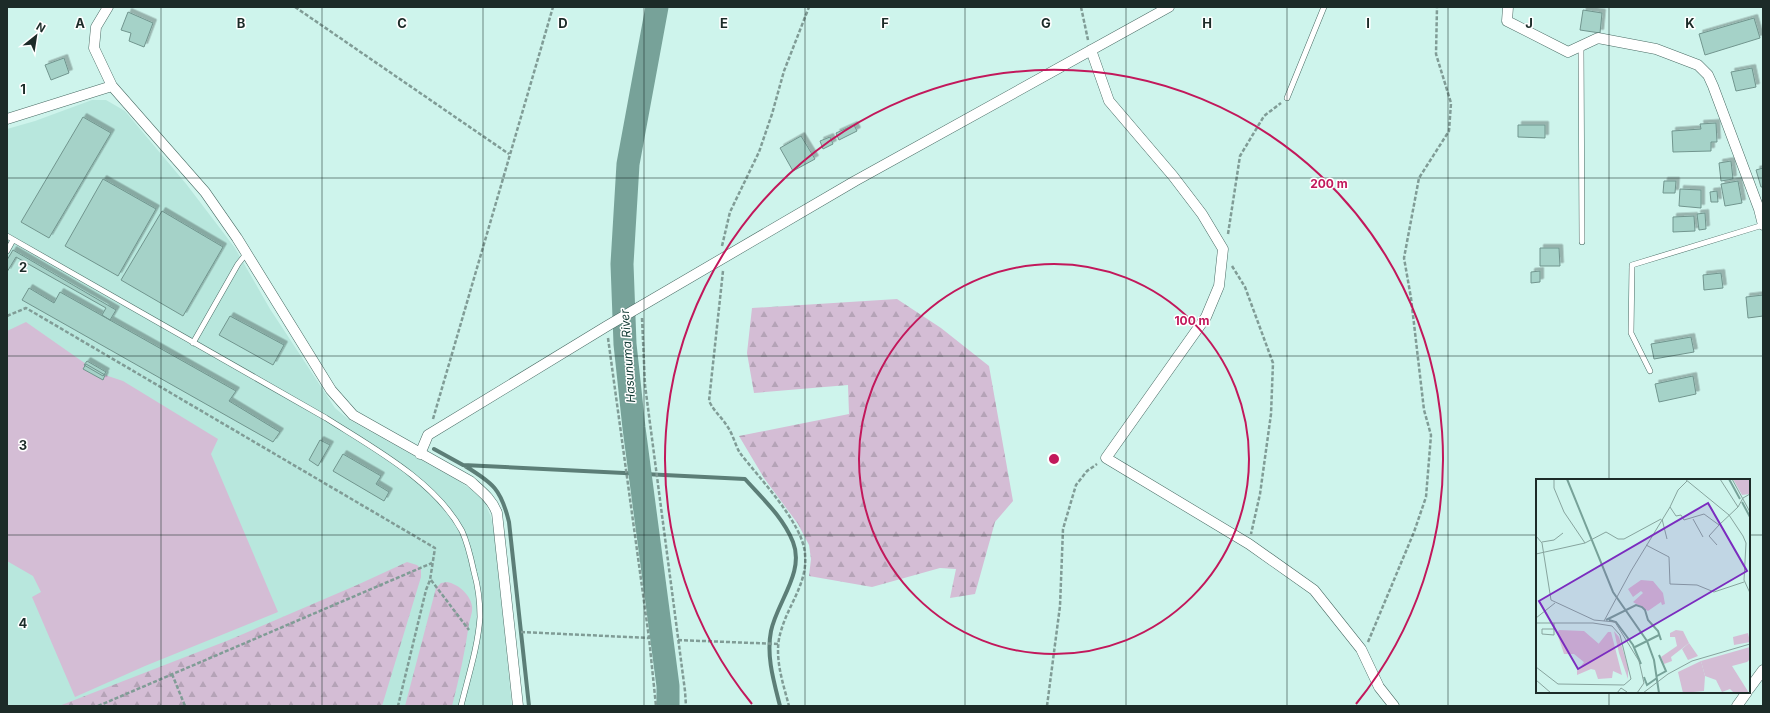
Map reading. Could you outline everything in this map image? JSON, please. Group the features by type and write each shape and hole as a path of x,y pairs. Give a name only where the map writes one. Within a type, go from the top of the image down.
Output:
{"street":[{"path":"108,7 96,27 94,48 112,86 205,192 340,402 353,415 470,481 485,493 494,506 498,521 518,706"},
{"path":"420,454 428,435 610,324 855,181 1169,7"},
{"path":"1508,7 1507,21 1568,52 1598,38 1656,49 1698,64 1708,75 1713,86 1759,209 1763,225"},
{"path":"1091,50 1109,101 1173,176 1202,214 1223,249 1219,286 1206,317 1106,458 1249,544 1314,590 1360,649 1379,687 1394,706"},
{"path":"7,120 112,86"},
{"path":"1750,688 1763,670"},
{"path":"1737,706 1746,693"}],"lane":[{"path":"1287,98 1324,7"},
{"path":"1581,47 1582,242"},
{"path":"1650,371 1631,333 1632,265 1763,225"},
{"path":"7,236 326,418 372,447 418,480 436,497 450,513 468,548 479,600 480,616 477,639 461,706"},
{"path":"7,251 13,240"},
{"path":"193,343 238,264 246,254"}],"path":[{"path":"295,7 509,154"},
{"path":"428,435 552,7"},
{"path":"789,706 780,670 778,644 781,631 803,580 806,554 801,536 793,521 739,451 727,426 714,412 709,401 723,267 718,260 730,212 759,152 772,114 784,71 809,7"},
{"path":"1081,7 1091,50"},
{"path":"1360,649 1368,641 1414,532 1426,497 1431,435 1424,410 1411,298 1404,258 1419,178 1449,131 1451,103 1436,54 1437,7"},
{"path":"1249,544 1261,487 1271,414 1273,363 1245,287 1223,249 1228,238 1230,216 1240,156 1264,116 1287,98"},
{"path":"642,305 645,385 686,706"},
{"path":"7,316 26,308 435,548 430,580 426,590 398,706"},
{"path":"610,324 624,464 649,638 656,706"},
{"path":"1047,706 1060,606 1064,529 1076,485 1087,471 1106,458"},
{"path":"98,706 432,563"},
{"path":"430,580 477,639"},
{"path":"527,633 649,638"},
{"path":"678,640 778,644"},
{"path":"172,674 186,706"}],"shaded area":[{"path":"92,100 106,100 125,111 187,185 235,248 270,309 335,408 348,419 457,480 484,500 491,517 494,533 512,706 7,706 7,129 35,121"}],"green space":[{"path":"897,299 941,328 989,366 1013,501 995,522 975,594 950,598 956,569 940,568 872,587 809,576 811,559 809,545 798,524 764,478 739,436 849,414 848,385 754,393 747,353 752,308"},
{"path":"26,322 86,364 105,375 123,381 218,439 211,454 278,612 145,666 75,697 32,597 41,592 33,576 7,561 7,331"},
{"path":"407,562 417,565 421,569 421,577 382,706 59,706 229,640"},
{"path":"447,582 463,590 469,597 472,608 462,665 452,706 405,706 436,588 441,583"}],"building":[{"path":"1583,10 1602,13 1600,33 1580,30"},
{"path":"128,12 153,23 144,47 129,41 131,33 121,30"},
{"path":"1754,18 1760,38 1705,55 1699,34"},
{"path":"64,58 69,73 51,80 45,65"},
{"path":"1752,68 1756,87 1736,91 1731,72"},
{"path":"83,117 111,133 49,238 21,222"},
{"path":"1716,123 1717,142 1711,142 1711,151 1673,152 1672,131 1701,129 1700,124"},
{"path":"854,125 857,131 839,140 836,133"},
{"path":"1518,125 1545,125 1545,138 1518,137"},
{"path":"801,136 815,159 793,171 780,148"},
{"path":"830,137 833,144 823,149 820,141"},
{"path":"1731,161 1733,179 1721,181 1719,163"},
{"path":"1763,168 1763,187 1761,187 1756,170"},
{"path":"103,179 156,209 118,276 65,246"},
{"path":"1664,181 1676,181 1675,193 1663,193"},
{"path":"1738,181 1742,203 1725,206 1721,184"},
{"path":"1680,189 1701,190 1701,208 1679,206"},
{"path":"1717,191 1718,202 1711,202 1710,192"},
{"path":"162,211 223,247 183,316 121,280"},
{"path":"1705,213 1706,229 1699,230 1697,214"},
{"path":"1694,216 1695,231 1673,232 1673,217"},
{"path":"1540,248 1559,248 1560,266 1540,266"},
{"path":"13,250 116,310 110,320 102,315 106,308 16,257 7,272 7,260"},
{"path":"1540,271 1540,282 1531,283 1531,272"},
{"path":"1721,273 1723,288 1704,290 1703,275"},
{"path":"29,288 54,303 60,292 236,391 229,401 280,432 273,442 22,300"},
{"path":"1763,295 1763,316 1748,318 1746,297"},
{"path":"230,316 284,345 273,365 219,335"},
{"path":"1691,337 1694,352 1654,359 1651,344"},
{"path":"87,361 106,372 103,376 84,365"},
{"path":"86,364 105,375 103,380 83,369"},
{"path":"1693,376 1696,394 1659,402 1655,384"},
{"path":"320,440 330,445 318,466 309,460"},
{"path":"343,454 381,476 376,484 389,492 384,501 333,471"}],"waterway":[{"name":"Hasunuma River","path":"657,7 628,164 622,264 625,344 634,428 668,686 668,706"},
{"path":"434,449 463,465 745,479 772,508 784,524 793,542 796,553 793,576 774,620 770,640 769,650 771,669 780,706"},
{"path":"465,466 483,477 499,494 509,522 529,706"}]}
